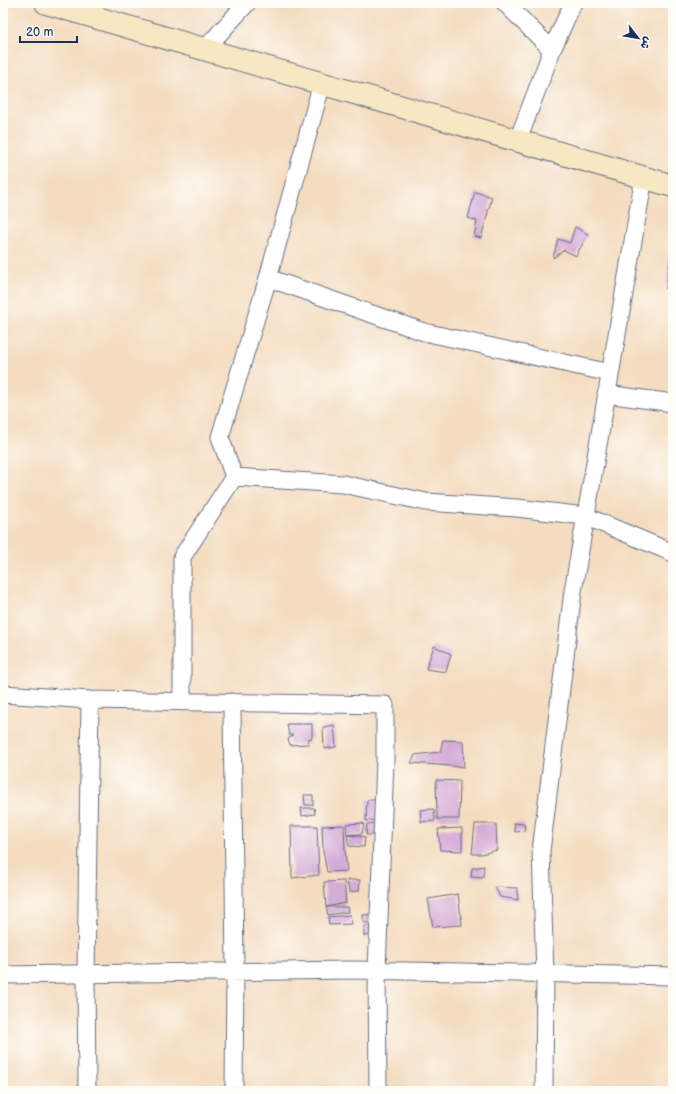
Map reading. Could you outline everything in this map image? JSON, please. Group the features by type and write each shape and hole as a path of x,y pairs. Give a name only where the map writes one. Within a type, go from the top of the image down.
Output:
{"main road":[{"path":"46,3 84,8 205,49 673,186"}],"street":[{"path":"205,49 247,3"},
{"path":"505,3 552,50"},
{"path":"518,140 552,50 573,3"},
{"path":"234,477 220,437 268,278 322,83"},
{"path":"544,1091 545,974 541,851 573,591 644,177"},
{"path":"268,278 424,332 610,373"},
{"path":"606,394 673,403"},
{"path":"234,477 343,484 426,502 517,508 585,516 673,553"},
{"path":"182,702 182,557 234,477"},
{"path":"3,694 90,700 385,705 385,760 377,971 378,1091"},
{"path":"87,1091 86,974 90,700"},
{"path":"232,702 235,972 234,1091"},
{"path":"3,975 350,970 673,976"}],"building":[{"path":"475,192 492,197 481,238 474,236 477,221 468,218"},
{"path":"575,227 588,234 576,256 564,250 553,258 558,239 570,243"},
{"path":"671,252 673,254 673,290 666,289"},
{"path":"434,646 451,654 446,672 426,669"},
{"path":"287,724 312,724 312,738 308,739 309,744 290,745 288,739 293,735 289,735"},
{"path":"334,725 336,747 324,749 323,727"},
{"path":"443,740 463,741 464,767 411,763 415,755 440,752"},
{"path":"436,780 460,781 459,819 437,819"},
{"path":"304,795 313,795 313,805 305,805"},
{"path":"367,800 377,800 377,820 366,821"},
{"path":"301,808 314,808 315,814 302,816"},
{"path":"434,809 435,821 421,822 420,810"},
{"path":"364,823 362,834 347,835 346,824"},
{"path":"377,823 377,835 366,835 367,824"},
{"path":"514,823 524,824 525,831 515,832"},
{"path":"475,824 496,824 497,850 482,854 472,854"},
{"path":"344,825 347,871 327,872 323,851 322,826"},
{"path":"291,826 317,826 319,875 292,878"},
{"path":"462,828 462,851 440,850 438,829"},
{"path":"347,835 365,837 364,847 349,846"},
{"path":"484,866 483,878 471,877 472,868"},
{"path":"347,880 360,880 359,891 349,892"},
{"path":"344,881 346,903 326,907 324,882"},
{"path":"495,887 517,888 518,900 500,897"},
{"path":"458,894 462,925 433,927 428,899"},
{"path":"326,907 347,907 348,912 328,915"},
{"path":"373,914 376,922 363,923 363,915"},
{"path":"350,915 351,924 329,925 328,917"},
{"path":"376,925 375,934 364,936 364,926"}]}
